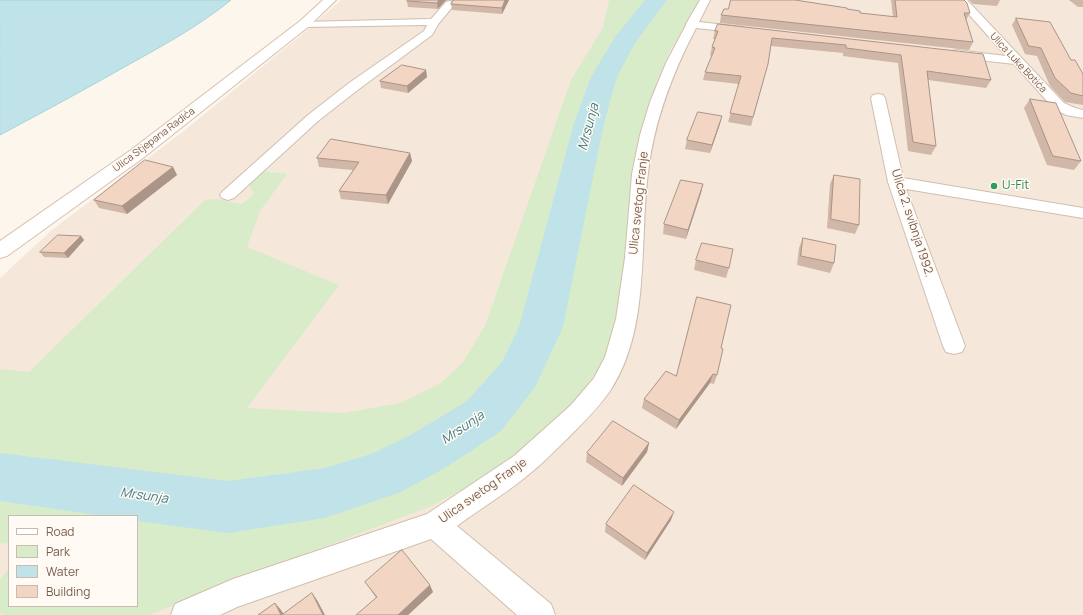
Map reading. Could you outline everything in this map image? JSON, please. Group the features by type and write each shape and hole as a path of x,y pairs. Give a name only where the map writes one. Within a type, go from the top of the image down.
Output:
{"main road":[{"name":"Ulica Stjepana Radića","path":"0,251 137,154 304,24 330,0"}],"street":[{"name":"Ulica svetog Franje","path":"186,615 232,594 435,525 523,464 579,412 602,384 616,358 626,319 634,258 640,174 647,135 657,102 672,63 691,24 705,0"},
{"name":"Ulica Luke Botića","path":"960,0 1059,106 1071,112 1083,114"},
{"path":"228,195 319,113 428,33 434,22 450,4"},
{"path":"304,24 434,22"},
{"path":"691,24 753,31"},
{"path":"947,53 1017,61"},
{"name":"Ulica 2. svibnja 1992.","path":"878,98 896,182 954,346"},
{"path":"896,182 1083,213"},
{"path":"435,525 540,615"}],"shaded area":[{"path":"341,0 1083,0 1083,615 0,615 0,278 53,229 180,134 300,36"}],"green space":[{"path":"609,0 648,0 604,59 587,95 532,302 514,353 487,390 452,419 405,447 288,484 222,488 119,478 0,459 0,369 29,372 205,200 215,199 242,204 254,194 250,187 250,182 262,171 287,174 260,211 247,247 339,285 247,408 344,413 400,403 441,383 463,362 485,326 571,80 603,28"},
{"path":"666,0 700,0 670,51 658,78 642,127 636,157 624,263 611,343 599,369 577,398 537,440 500,470 429,507 210,590 150,615 3,615 0,613 0,579 8,570 8,607 138,607 138,519 195,527 276,521 315,515 407,482 456,456 504,417 528,389 543,366 555,342 594,158 613,83 633,44"},
{"path":"0,499 110,515 8,515 8,544 0,543"}],"water":[{"path":"0,0 231,0 194,27 80,92 0,135"}],"building":[{"path":"439,0 437,3 407,1"},
{"path":"454,0 505,0 502,8 451,4"},
{"path":"731,0 795,0 847,8 860,11 860,13 897,17 895,0 964,0 967,3 970,13 964,13 973,42 721,15 724,9 728,9"},
{"path":"1016,18 1050,22 1071,60 1075,60 1083,74 1083,96 1071,93 1055,78 1041,48 1029,46"},
{"path":"718,24 983,54 991,80 927,71 936,146 913,142 901,55 846,48 846,45 772,38 768,64 753,117 730,113 741,76 705,72 715,48 712,47 718,31 715,31"},
{"path":"402,65 426,70 407,86 380,81"},
{"path":"1030,99 1056,103 1081,161 1053,156"},
{"path":"698,112 722,116 712,145 687,140"},
{"path":"331,139 410,153 386,195 339,191 359,162 317,158"},
{"path":"145,160 173,167 122,206 94,200"},
{"path":"834,175 860,179 859,225 831,219"},
{"path":"681,180 703,184 688,230 664,224"},
{"path":"58,235 81,236 64,253 40,252"},
{"path":"803,238 836,245 834,263 801,256"},
{"path":"702,243 733,249 729,268 696,260"},
{"path":"697,297 731,305 721,348 723,349 717,375 713,374 679,420 644,399 666,371 676,376"},
{"path":"613,421 649,443 623,478 587,453"},
{"path":"634,485 674,512 647,553 606,524"},
{"path":"402,550 430,585 398,615 356,615 377,597 365,582"},
{"path":"312,593 323,615 281,615"},
{"path":"275,603 281,615 258,615"}],"waterway":[{"name":"Mrsunja","path":"0,477 228,507 325,493 382,475 427,452 484,416 519,374 541,327 589,123 604,77 624,42 656,0"}],"place":[{"name":"U-Fit","path":"994,186"}]}
